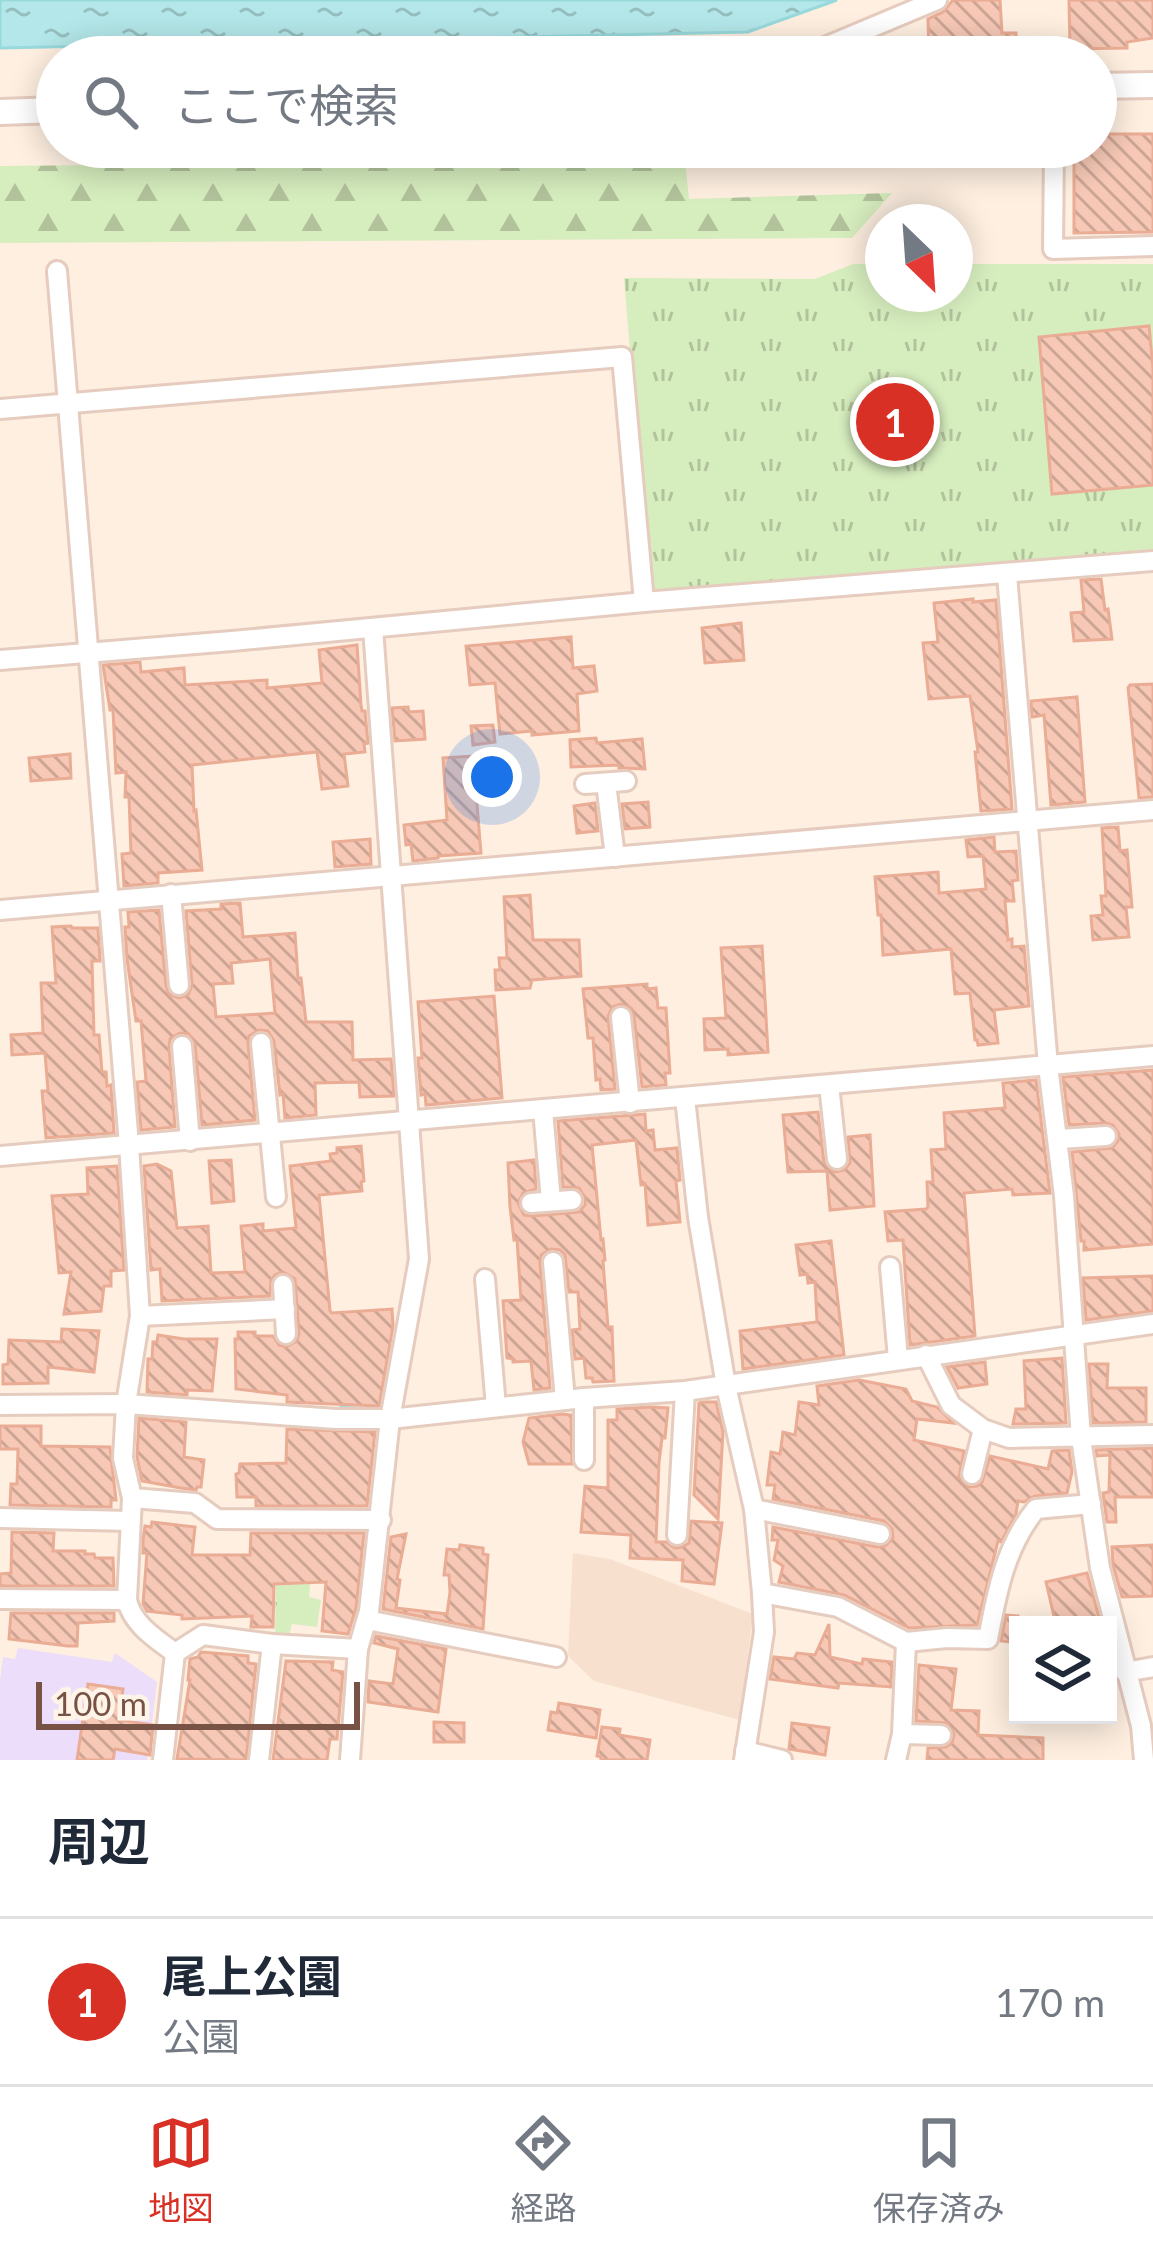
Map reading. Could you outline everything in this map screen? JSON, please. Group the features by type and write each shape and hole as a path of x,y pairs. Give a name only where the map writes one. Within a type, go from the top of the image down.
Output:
{"street":[{"path":"851,36 937,0"},
{"path":"1117,86 1153,85"},
{"path":"0,112 36,111"},
{"path":"1054,168 1053,249 1153,246"},
{"path":"57,271 140,1316 123,1458 132,1498 127,1600 130,1613 175,1653"},
{"path":"0,409 622,356 644,602"},
{"path":"0,660 1153,561"},
{"path":"1007,574 1082,1438 1100,1568 1125,1672 1147,1725 1144,1760"},
{"path":"350,1760 358,1649 367,1620 391,1413 419,1259 373,628"},
{"path":"585,784 616,782 615,857"},
{"path":"0,910 1153,810"},
{"path":"171,894 179,985"},
{"path":"621,1017 630,1103"},
{"path":"261,1043 276,1197"},
{"path":"182,1046 190,1141"},
{"path":"0,1156 1153,1056"},
{"path":"829,1085 837,1159"},
{"path":"685,1098 698,1216 726,1386 754,1509 762,1593 764,1632 745,1756 782,1760"},
{"path":"543,1110 541,1202 572,1200"},
{"path":"1059,1139 1106,1136"},
{"path":"553,1262 570,1396 584,1460"},
{"path":"890,1267 898,1354"},
{"path":"485,1279 496,1402"},
{"path":"283,1285 286,1334"},
{"path":"140,1316 285,1309"},
{"path":"0,1405 126,1404 336,1419 570,1396 685,1391 898,1354 926,1355 1153,1324"},
{"path":"926,1355 950,1405 982,1429 1010,1438 1153,1435"},
{"path":"677,1534 685,1391"},
{"path":"972,1474 982,1429"},
{"path":"132,1498 195,1503 217,1520 380,1520"},
{"path":"762,1593 838,1606 906,1642 988,1639 1005,1561 1029,1518 1036,1509 1091,1504"},
{"path":"754,1509 880,1534"},
{"path":"678,1511 700,1512"},
{"path":"0,1518 130,1521"},
{"path":"0,1599 127,1600"},
{"path":"367,1620 556,1658"},
{"path":"175,1653 203,1635 358,1649"},
{"path":"896,1760 902,1734 906,1642"},
{"path":"259,1760 272,1644"},
{"path":"164,1760 175,1653"},
{"path":"1125,1672 1153,1667"},
{"path":"902,1734 941,1735"}],"shaded area":[{"path":"573,1553 610,1559 753,1614 740,1720 594,1681 568,1656"},
{"path":"18,1648 112,1662 115,1653 157,1682 147,1760 0,1760 3,1657 15,1659"}],"green space":[{"path":"0,166 686,168 689,199 892,193 882,204 865,204 865,223 852,238 0,243"},
{"path":"865,264 865,312 973,312 973,264 1153,264 1153,549 650,596 624,278 815,279"},
{"path":"310,1584 309,1597 321,1600 317,1627 292,1624 289,1635 275,1634 276,1585"}],"water":[{"path":"0,0 837,0 748,32 36,36 36,47 0,48"}],"building":[{"path":"953,0 1000,0 1002,33 1016,36 928,36 928,19"},
{"path":"1069,0 1153,0 1153,38 1117,48 1117,36 1070,36"},
{"path":"1117,134 1153,134 1153,232 1074,233 1074,168 1117,168"},
{"path":"1149,326 1153,485 1052,494 1039,337"},
{"path":"1101,579 1112,639 1074,641 1071,613 1084,612 1081,580"},
{"path":"996,600 1012,809 981,811 970,696 929,699 923,643 938,642 934,603"},
{"path":"741,623 744,660 705,663 702,628"},
{"path":"571,637 573,668 594,666 597,691 577,694 579,731 500,734 495,683 470,685 466,646"},
{"path":"357,645 368,743 365,752 344,754 348,786 322,789 317,752 192,765 202,870 158,873 158,883 124,886 122,854 131,853 129,797 125,797 126,772 116,773 113,710 103,665 140,662 141,672 184,668 185,685 267,680 267,688 322,683 319,650"},
{"path":"1153,684 1153,797 1139,798 1128,688"},
{"path":"1077,697 1085,802 1051,805 1044,715 1032,717 1031,701"},
{"path":"408,707 409,712 423,711 425,739 395,741 392,708"},
{"path":"493,725 495,742 473,745 471,726"},
{"path":"596,738 597,743 642,739 645,769 571,767 570,740"},
{"path":"70,754 71,778 31,781 29,758"},
{"path":"473,756 481,853 413,861 404,825 447,820 443,758"},
{"path":"648,802 650,827 625,829 622,804"},
{"path":"595,803 598,831 577,833 574,806"},
{"path":"1118,827 1120,851 1127,850 1132,907 1126,907 1129,937 1093,940 1091,916 1103,915 1101,896 1106,896 1102,828"},
{"path":"994,837 995,852 1016,851 1014,901 1005,901 1008,940 1012,939 1012,947 1024,946 1029,1006 994,1010 998,1043 978,1045 970,993 955,994 951,949 883,955 875,877 938,872 939,893 986,889 983,856 968,857 966,840"},
{"path":"370,839 371,864 335,867 333,842"},
{"path":"530,895 533,940 579,940 581,976 532,980 530,988 496,990 499,958 507,958 504,897"},
{"path":"240,903 243,937 295,933 306,1022 352,1022 353,1060 391,1059 394,1096 360,1097 359,1082 315,1083 316,1115 285,1118 274,1041 268,1031 259,1030 249,1036 248,1043 255,1120 202,1125 195,1044 189,1034 180,1033 170,1039 169,1047 175,1127 141,1130 137,1082 146,1081 141,1021 136,1021 127,959 128,912 159,910 166,986 169,994 179,998 188,995 192,985 186,911 221,909 221,904","holes":["270,959 275,1013 216,1017 213,984 233,983 231,963"]},
{"path":"52,927 98,928 100,961 92,961 94,1035 99,1035 102,1072 106,1072 107,1086 111,1085 114,1133 46,1138 45,1053 12,1055 11,1035 43,1033 41,983 56,983"},
{"path":"762,946 768,1052 728,1055 728,1049 705,1050 704,1019 726,1018 721,948"},
{"path":"647,984 647,989 656,988 658,1008 666,1008 670,1073 665,1073 666,1085 642,1087 634,1016 631,1008 621,1004 612,1007 608,1017 615,1089 601,1090 593,1038 588,1038 583,989"},
{"path":"494,996 502,1098 426,1105 418,1058 422,1058 418,1002"},
{"path":"1153,1070 1153,1244 1084,1250 1072,1152 1112,1148 1119,1134 1106,1123 1069,1125 1063,1077"},
{"path":"1036,1080 1050,1193 1013,1195 1012,1189 964,1193 975,1336 910,1345 903,1240 888,1241 885,1212 928,1207 927,1182 933,1182 931,1150 946,1149 944,1113 1005,1108 1003,1083"},
{"path":"818,1112 824,1162 833,1172 850,1163 848,1137 870,1135 874,1206 830,1210 827,1171 788,1172 783,1115"},
{"path":"645,1114 655,1150 677,1148 680,1222 648,1225 636,1140 592,1145 614,1381 593,1382 586,1378 584,1358 575,1359 572,1330 580,1329 578,1292 569,1292 565,1255 551,1249 541,1255 540,1263 550,1388 534,1390 531,1361 507,1358 503,1301 521,1300 508,1163 534,1160 536,1189 523,1193 518,1203 524,1215 579,1212 585,1198 579,1188 563,1187 558,1121"},
{"path":"361,1146 362,1191 319,1195 330,1311 392,1309 379,1406 287,1402 287,1395 236,1389 238,1332 273,1336 286,1347 297,1341 295,1279 283,1272 275,1275 270,1296 162,1301 160,1269 151,1270 144,1166 157,1164 171,1171 177,1228 208,1226 211,1273 245,1272 241,1226 263,1224 263,1231 296,1228 290,1166 331,1161 330,1154 337,1153 337,1148"},
{"path":"231,1160 234,1201 212,1203 209,1161"},
{"path":"117,1166 124,1270 111,1271 111,1286 104,1286 101,1311 64,1314 71,1272 59,1273 52,1196 88,1194 87,1168"},
{"path":"831,1241 844,1355 743,1369 740,1331 817,1322 815,1282 808,1283 807,1274 800,1275 796,1245"},
{"path":"1153,1276 1153,1311 1086,1320 1083,1278"},
{"path":"62,1329 99,1331 94,1372 48,1367 48,1383 3,1384 9,1340 61,1342"},
{"path":"158,1335 217,1339 212,1391 187,1390 187,1395 147,1392 148,1359 152,1359"},
{"path":"1062,1358 1066,1423 1013,1424 1016,1409 1026,1409 1024,1361"},
{"path":"985,1362 987,1384 958,1388 947,1367"},
{"path":"1089,1364 1108,1364 1107,1388 1146,1388 1146,1422 1093,1423"},
{"path":"859,1380 906,1389 912,1401 937,1407 953,1423 917,1419 914,1440 964,1451 959,1477 968,1487 982,1482 990,1456 1048,1469 1052,1451 1069,1450 1072,1472 1067,1493 1018,1501 1016,1514 998,1541 977,1625 909,1628 844,1595 779,1582 783,1566 774,1560 778,1540 772,1540 773,1527 877,1547 893,1538 884,1521 773,1499 775,1485 767,1485 771,1452 780,1454 783,1432 795,1435 799,1402 819,1405 817,1386"},
{"path":"716,1402 723,1432 718,1519 694,1495 699,1403"},
{"path":"668,1408 659,1462 656,1542 682,1547 689,1543 691,1521 722,1523 714,1584 682,1581 683,1560 630,1558 631,1535 581,1532 585,1486 608,1488 608,1420 617,1420 617,1409"},
{"path":"571,1415 572,1464 529,1464 523,1442 529,1418"},
{"path":"139,1418 186,1422 184,1457 204,1460 201,1487 142,1481 137,1457"},
{"path":"0,1426 41,1426 41,1446 110,1447 116,1500 111,1500 111,1507 10,1505 11,1484 17,1484 18,1449 0,1449"},
{"path":"287,1429 375,1432 367,1506 256,1506 256,1497 237,1497 240,1464 286,1463"},
{"path":"1153,1448 1153,1497 1115,1497 1116,1522 1107,1522 1103,1493 1109,1492 1110,1455 1097,1456 1096,1450"},
{"path":"152,1522 195,1527 192,1555 250,1555 251,1533 364,1533 356,1608 348,1634 322,1631 326,1582 274,1584 273,1627 251,1627 252,1616 182,1619 182,1615 147,1611 143,1540 145,1526 151,1527"},
{"path":"12,1532 54,1533 53,1551 85,1551 95,1558 113,1558 114,1586 0,1586 0,1574 11,1573"},
{"path":"406,1534 396,1608 447,1614 447,1549 459,1550 460,1545 483,1548 488,1555 483,1629 383,1609 391,1537"},
{"path":"1153,1545 1153,1596 1122,1597 1112,1547"},
{"path":"1087,1573 1099,1616 1054,1616 1046,1582"},
{"path":"11,1613 114,1613 114,1621 78,1623 77,1646 68,1646 9,1639"},
{"path":"1006,1615 1018,1616 1009,1616 1009,1642 1001,1641"},
{"path":"829,1624 830,1657 862,1664 863,1659 892,1662 891,1687 839,1683 838,1688 770,1679 774,1657 815,1655"},
{"path":"376,1636 446,1649 438,1712 368,1702 369,1681 393,1684 398,1649 374,1643"},
{"path":"201,1652 248,1656 248,1663 256,1664 246,1760 177,1759 190,1659"},
{"path":"286,1661 333,1662 332,1670 343,1672 337,1739 330,1739 327,1760 273,1760"},
{"path":"919,1665 956,1669 951,1710 979,1711 978,1735 1043,1738 1043,1760 927,1760 928,1748 946,1747 954,1734 947,1723 916,1721"},
{"path":"88,1684 123,1689 119,1720 153,1725 150,1755 115,1749 113,1760 77,1760"},
{"path":"559,1703 600,1710 596,1738 548,1730 551,1712 557,1713"},
{"path":"434,1722 464,1723 464,1742 434,1742"},
{"path":"792,1723 829,1728 825,1755 789,1749"},
{"path":"602,1727 650,1740 647,1760 601,1760 597,1756"}],"waterway":[{"path":"341,1409 391,1411"}],"place":[{"name":"尾上公園","path":"895,422"}]}
